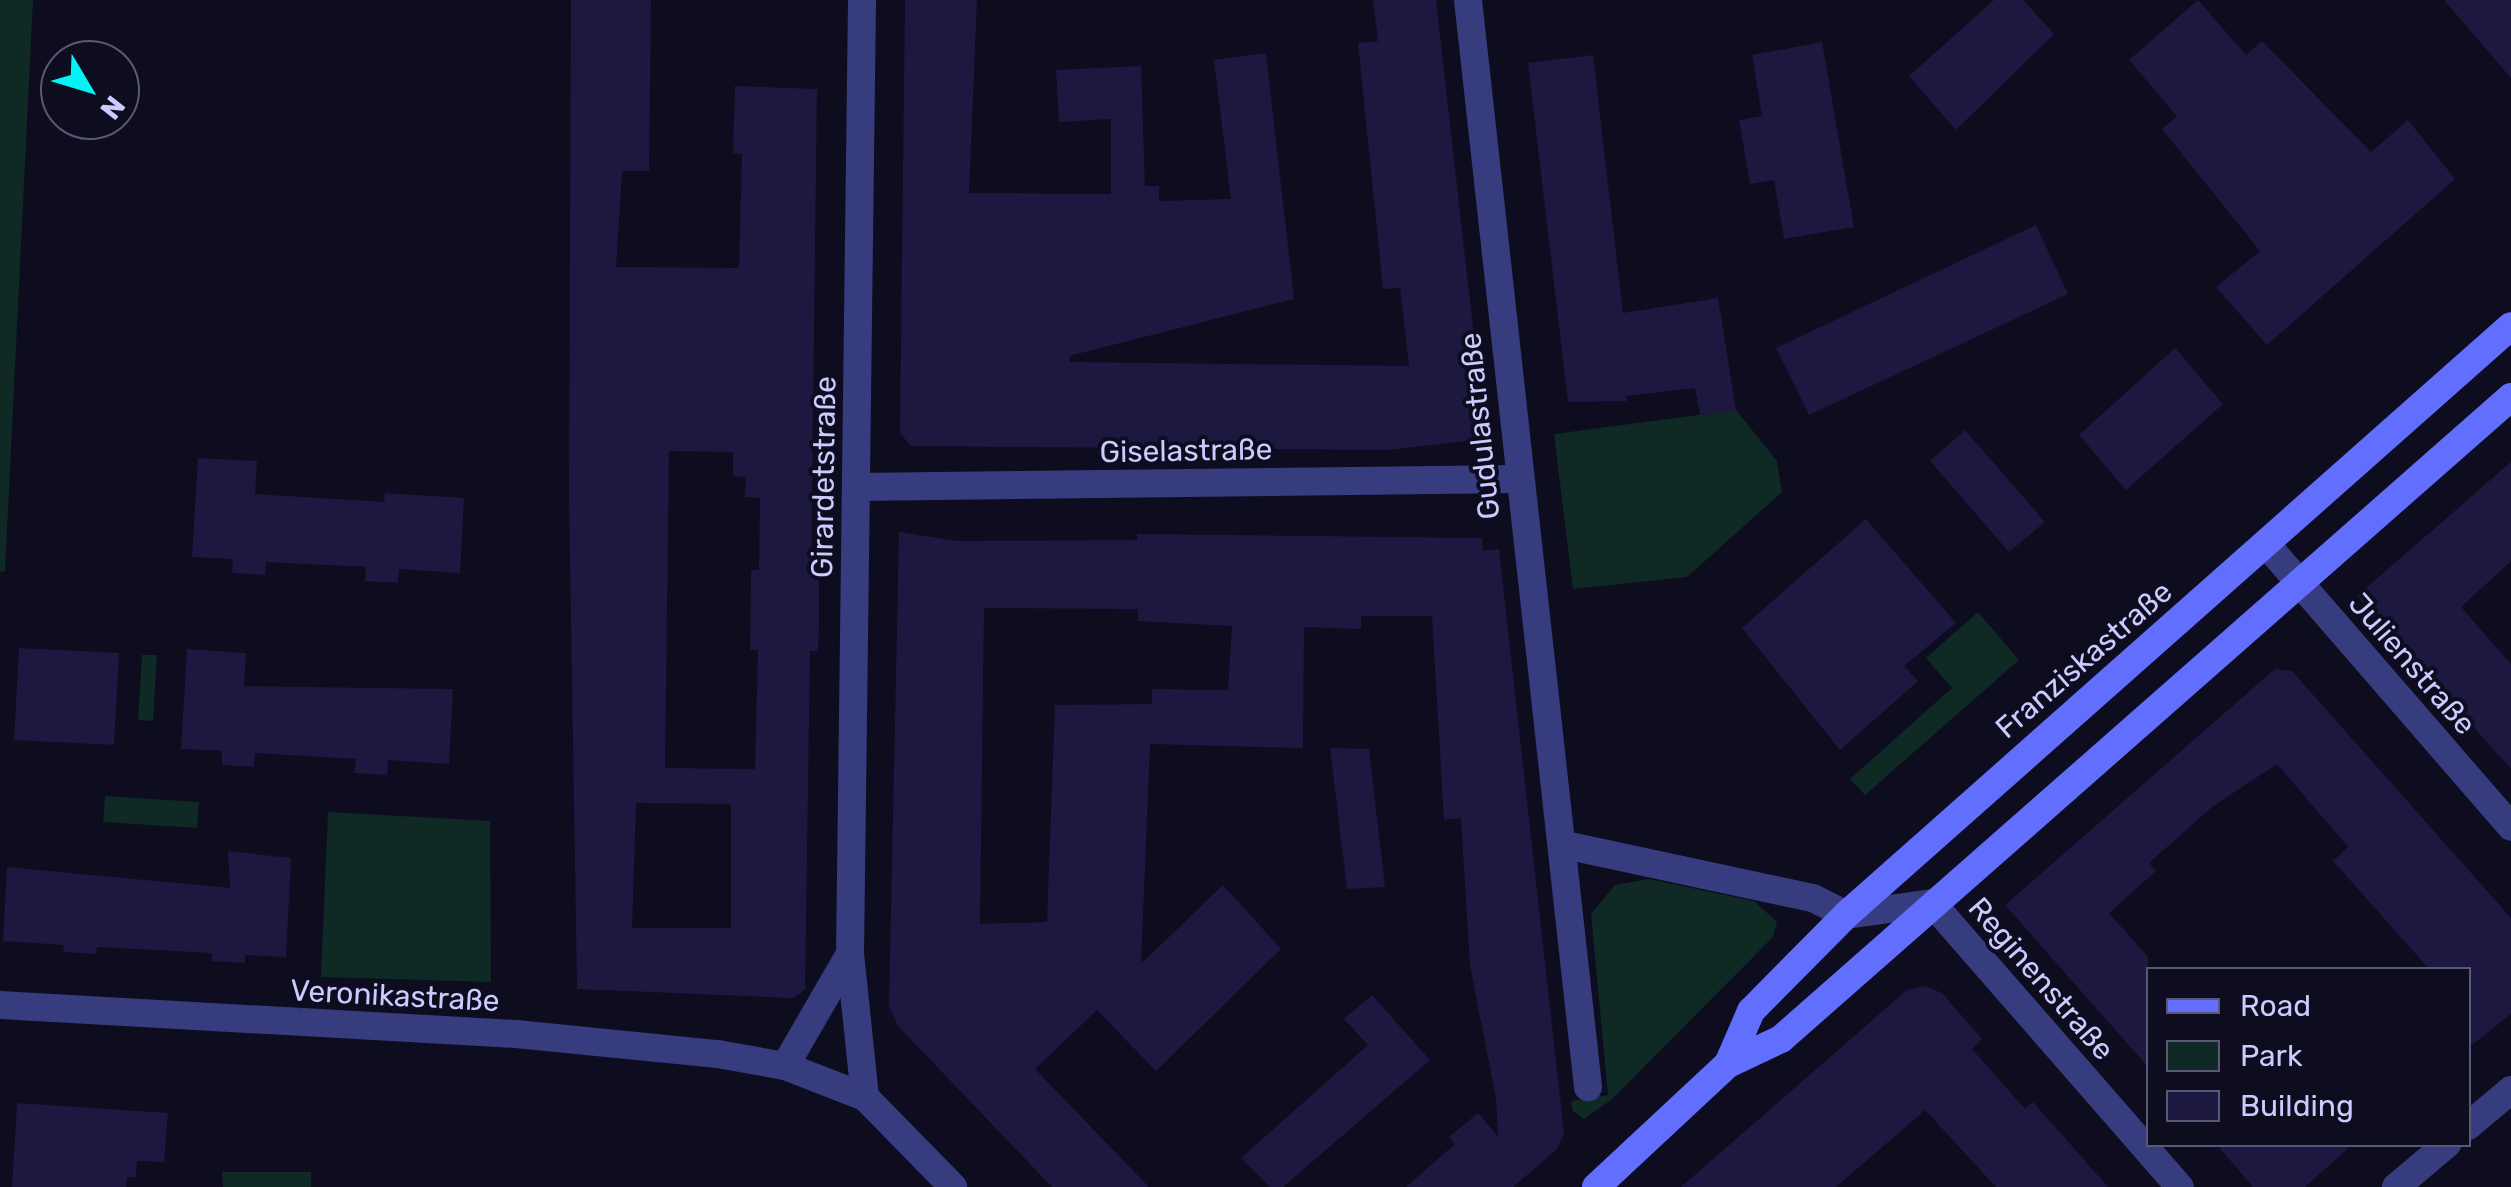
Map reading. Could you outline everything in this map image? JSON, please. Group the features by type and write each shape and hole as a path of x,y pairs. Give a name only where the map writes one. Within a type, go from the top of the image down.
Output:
{"main road":[{"name":"Franziskastraße","path":"1728,1064 1751,1011 1846,915 2511,326"},
{"name":"Franziskastraße","path":"1596,1187 1728,1064 1781,1039 2511,397"}],"street":[{"name":"Girardetstraße","path":"862,0 850,954 865,1097"},
{"name":"Gudulastraße","path":"1468,0 1517,479 1565,845 1588,1087"},
{"name":"Giselastraße","path":"856,487 1517,479"},
{"name":"Julienstraße","path":"2266,544 2511,826"},
{"path":"1565,845 1813,898 1846,915 1932,903"},
{"name":"Reginenstraße","path":"1932,903 2180,1187"},
{"name":"Girardetstraße","path":"785,1066 850,954"},
{"name":"Veronikastraße","path":"0,1005 516,1034 785,1066 865,1097"},
{"path":"2471,1123 2511,1090"},
{"path":"865,1097 953,1187"},
{"path":"2396,1187 2443,1147"}],"green space":[{"path":"0,0 33,0 5,571 0,572"},
{"path":"1736,410 1777,461 1782,492 1687,577 1573,589 1554,434"},
{"path":"1978,612 2019,660 1865,795 1850,779 1952,688 1926,658"},
{"path":"142,655 157,655 153,721 138,720"},
{"path":"105,796 199,802 197,828 103,822"},
{"path":"328,812 490,821 491,982 321,977"},
{"path":"1649,879 1754,901 1777,922 1773,937 1611,1100 1584,1119 1572,1110 1572,1101 1608,1095 1591,914 1615,885"},
{"path":"222,1172 311,1172 311,1187 223,1187"}],"building":[{"path":"571,0 651,0 649,171 622,171 616,267 739,268 742,154 733,153 735,86 817,89 811,570 819,570 819,625 818,651 810,651 805,989 794,998 577,989 569,496","holes":["669,451 733,452 733,476 746,477 745,497 760,498 759,570 751,570 750,650 758,650 755,769 665,768","636,803 731,804 731,928 632,928"]},
{"path":"905,0 977,0 969,193 1111,194 1111,119 1059,122 1056,70 1141,66 1145,186 1159,186 1159,201 1231,199 1214,60 1266,53 1294,299 1069,356 1070,362 1409,366 1400,288 1383,289 1358,43 1378,41 1373,0 1436,0 1484,425 1475,440 1388,450 911,446 900,433"},
{"path":"1994,0 2023,0 2054,34 1956,130 1909,76"},
{"path":"2198,0 2246,55 2262,41 2371,152 2408,120 2455,179 2267,345 2216,287 2260,251 2162,129 2177,116 2129,60"},
{"path":"2444,0 2511,0 2511,78 2480,42"},
{"path":"1822,42 1854,227 1784,239 1774,180 1750,184 1739,120 1762,116 1752,55"},
{"path":"1593,55 1623,313 1718,298 1736,410 1700,415 1695,388 1626,396 1627,401 1568,402 1528,63"},
{"path":"2036,225 2068,294 1809,415 1776,348"},
{"path":"2175,348 2223,404 2126,490 2079,435"},
{"path":"1965,430 2045,522 2009,552 1930,461"},
{"path":"198,458 257,461 255,494 384,502 385,493 464,498 460,573 399,569 398,583 365,581 366,567 266,562 265,575 232,573 233,559 192,557"},
{"path":"2511,462 2511,561 2461,607 2511,664 2511,769 2357,596"},
{"path":"1866,519 1956,623 1904,666 1918,681 1840,750 1742,628"},
{"path":"899,532 957,541 1137,540 1137,534 1482,538 1483,551 1499,549 1564,1133 1557,1149 1513,1187 1406,1187 1455,1144 1449,1137 1478,1113 1498,1136 1496,1098 1470,966 1461,818 1444,820 1432,616 1361,616 1361,629 1304,627 1303,748 1150,744 1141,964 1223,885 1281,949 1156,1071 1097,1010 1035,1069 1149,1187 1052,1187 898,1026 889,1006","holes":["984,608 1138,609 1138,621 1232,626 1228,690 1152,689 1152,704 1055,705 1047,922 980,924"]},
{"path":"19,648 119,653 114,745 14,740"},
{"path":"187,649 246,653 244,686 453,689 449,764 388,760 387,775 354,773 356,759 255,753 254,767 222,765 222,751 181,749"},
{"path":"2275,669 2292,671 2511,918 2511,1014 2471,1046 2471,967 2427,967 2333,861 2348,847 2277,764 2212,807 2149,863 2156,871 2109,913 2148,957 2146,1065 2005,905"},
{"path":"1330,748 1369,749 1385,887 1347,889"},
{"path":"228,851 291,858 286,957 245,955 245,963 212,961 212,953 97,947 96,954 63,952 64,945 3,941 7,867 230,888"},
{"path":"1925,986 1942,993 1982,1039 1972,1049 2025,1109 2033,1102 2108,1187 1996,1187 1925,1110 1836,1187 1681,1187 1907,990"},
{"path":"1372,995 1430,1060 1283,1187 1270,1187 1241,1158 1368,1045 1344,1019"},
{"path":"17,1103 168,1113 164,1162 137,1161 136,1177 127,1177 126,1187 12,1187"},
{"path":"2219,1147 2350,1147 2305,1187 2253,1187"}]}
